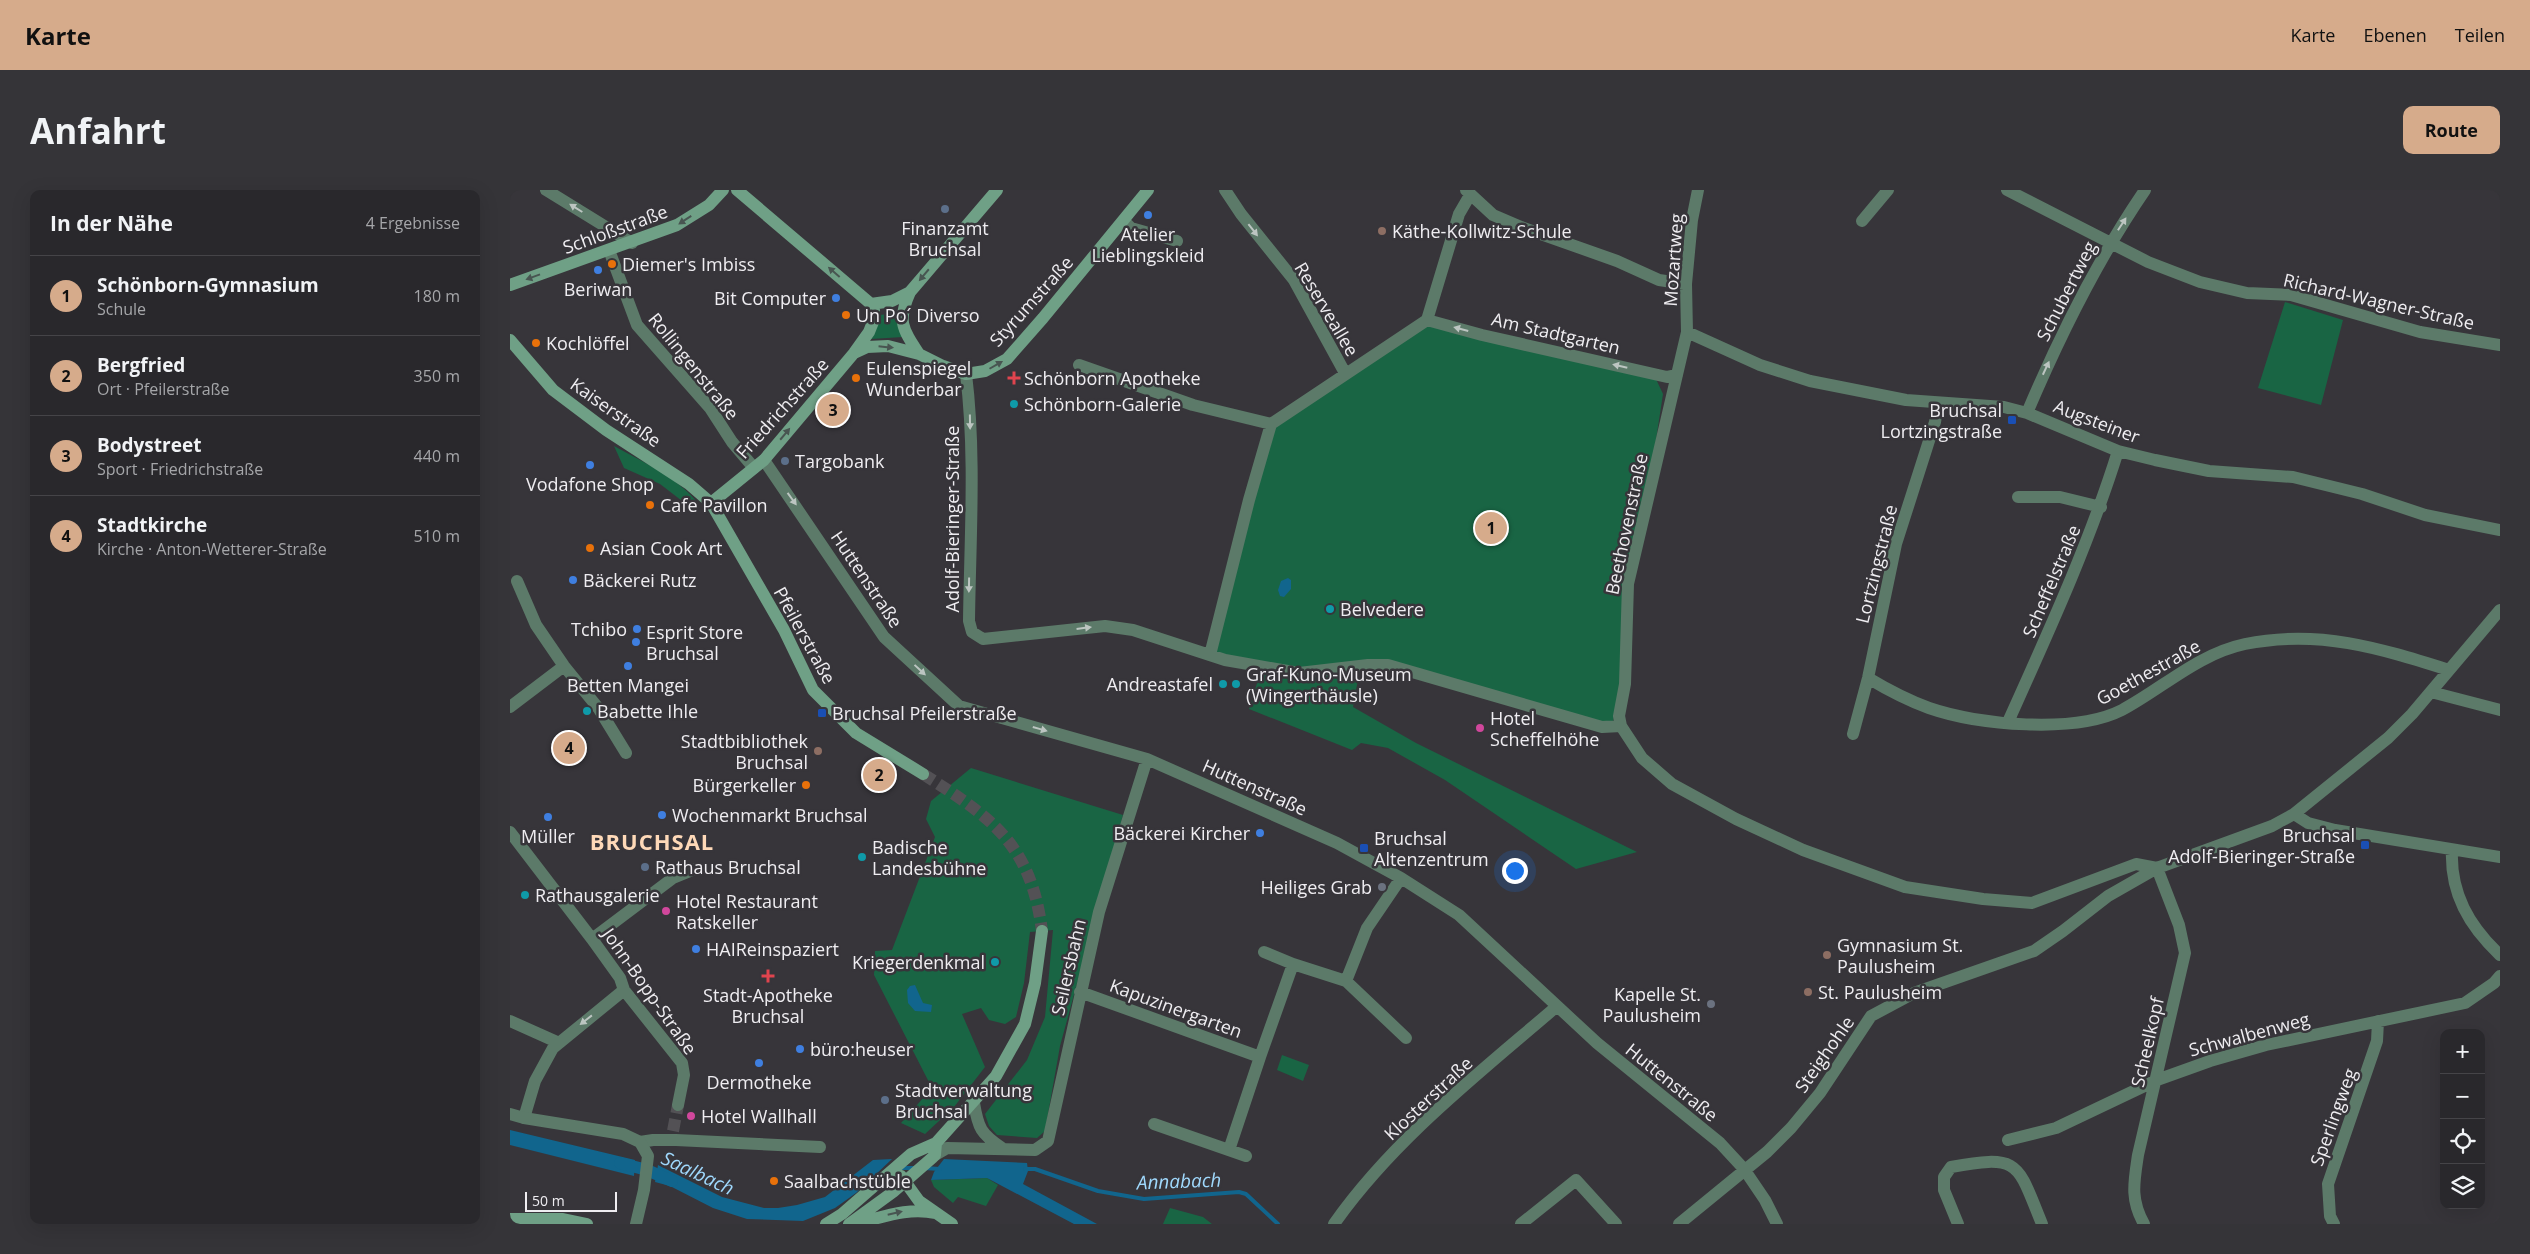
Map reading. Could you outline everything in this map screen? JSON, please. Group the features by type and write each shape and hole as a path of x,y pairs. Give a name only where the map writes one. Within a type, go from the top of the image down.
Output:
{"main road":[{"name":"Schloßstraße","path":"510,285 677,226 709,205 723,190"},
{"path":"737,190 871,304 892,302 910,292 997,190"},
{"name":"Styrumstraße","path":"966,374 986,371 1007,359 1124,222 1148,190"},
{"path":"910,292 901,317 904,331 919,354"},
{"name":"Friedrichstraße","path":"711,502 759,464 854,353 869,332 873,322 874,310 871,304"},
{"name":"Kaiserstraße","path":"510,340 554,390 606,430 689,484 711,502"},
{"path":"854,353 867,347 888,346 919,354 943,366 966,374"},
{"name":"Pfeilerstraße","path":"711,502 784,630 813,690 856,733 923,774"},
{"path":"848,1224 905,1180 934,1152 996,1076 1025,1024 1035,983 1042,931"},
{"path":"826,1224 842,1214 908,1156 934,1152"},
{"path":"895,1168 920,1201 952,1224"},
{"path":"863,1223 908,1210 936,1213"},
{"path":"510,1219 563,1219 587,1224"}],"street":[{"path":"546,190 632,243"},
{"name":"Reserveallee","path":"1225,190 1241,214 1294,280 1345,373"},
{"name":"Mozartweg","path":"1687,332 1686,284 1692,220 1698,190"},
{"path":"1862,221 1888,190"},
{"name":"Richard-Wagner-Straße","path":"2006,190 2148,262 2200,282 2247,293 2291,295 2420,332 2500,345"},
{"name":"Schubertweg","path":"2027,412 2068,321 2110,243 2145,190"},
{"path":"1210,655 1249,500 1271,424 1427,320 1459,214 1468,193 1494,215 1522,227 1617,261 1658,280 1686,284"},
{"path":"1124,222 1132,228 1177,241"},
{"name":"Rollingenstraße","path":"609,250 637,325 710,408 732,442 759,464"},
{"name":"Am Stadtgarten","path":"1427,320 1482,335 1667,377 1677,375"},
{"name":"Augsteiner","path":"1687,332 1760,365 1810,381 1881,396 1938,404 1984,405 2027,412 2118,451 2185,468 2292,477 2362,494 2425,515 2500,530"},
{"name":"Beethovenstraße","path":"1621,726 1620,716 1625,684 1628,584 1687,332"},
{"path":"1079,365 1193,405 1271,424"},
{"name":"Adolf-Bieringer-Straße","path":"966,374 970,405 969,621 972,632 983,639 1106,626 1133,630 1210,655 1299,673 1368,665 1388,665 1602,727 1621,726"},
{"name":"Lortzingstraße","path":"1853,734 1868,678 1896,544 1935,422 1938,404"},
{"name":"Scheffelstraße","path":"2008,722 2101,507 2118,451"},
{"name":"Huttenstraße","path":"759,464 884,636 960,706 1147,759 1337,843 1401,878 1459,916 1556,1008 1653,1091 1720,1143 1744,1169 1765,1200 1776,1224"},
{"path":"2018,497 2060,497 2101,507"},
{"path":"516,581 536,625 564,666 599,709 626,753"},
{"path":"1621,726 1642,758 1672,784 1736,819 1803,850 1905,887 1983,899 2032,903 2136,864 2157,868 2272,826 2294,814 2388,738 2412,714 2500,610"},
{"name":"Goethestraße","path":"1868,678 1894,694 1931,708 1970,718 2008,722 2066,724 2103,718 2129,705 2189,667 2222,651 2243,645 2287,638 2354,643 2448,670"},
{"path":"510,707 564,666"},
{"path":"2431,692 2500,710"},
{"name":"Seilersbahn","path":"934,1152 947,1148 1035,1150 1048,1141 1099,912 1147,759"},
{"path":"2294,814 2308,824 2322,827 2500,857"},
{"name":"John-Bopp-Straße","path":"510,832 592,939 620,978 624,990 682,1063 684,1075 678,1105"},
{"path":"2452,850 2451,872 2464,913 2482,938 2500,955"},
{"name":"Scheelkopf","path":"2144,1224 2135,1209 2133,1187 2138,1155 2157,1080 2185,952 2179,925 2157,868"},
{"name":"Steighohle","path":"1679,1224 1767,1152 1792,1128 1820,1092 1871,1016 1914,993 2034,951 2108,896 2157,868"},
{"path":"592,939 673,878 694,869"},
{"path":"1346,981 1367,928 1401,878"},
{"path":"1264,952 1293,964 1346,981 1406,1038"},
{"name":"Kapuzinergarten","path":"1229,1150 1293,964"},
{"name":"Schwalbenweg","path":"2008,1140 2056,1128 2157,1080 2210,1061 2266,1045 2465,1003 2494,984 2500,976"},
{"path":"524,1118 536,1081 557,1042 624,990"},
{"name":"Kapuzinergarten","path":"1080,992 1260,1057"},
{"name":"Klosterstraße","path":"1334,1224 1347,1205 1400,1146 1556,1008"},
{"path":"510,1021 557,1042"},
{"name":"Sperlingweg","path":"2334,1224 2330,1216 2328,1184 2375,1049 2378,1021"},
{"path":"974,1103 978,1125 986,1138 1004,1150"},
{"path":"510,1114 623,1134 640,1142 673,1136 820,1147"},
{"path":"1154,1124 1246,1156"},
{"path":"636,1224 644,1190 648,1156 640,1142"},
{"path":"1958,1224 1944,1190 1944,1177 1952,1167 1987,1160 2005,1163 2021,1172 2042,1224"},
{"path":"1521,1224 1576,1180 1616,1224"}],"green space":[{"path":"2285,302 2343,320 2321,405 2258,388"},
{"path":"897,313 903,337 871,339 880,315"},
{"path":"1424,315 1656,379 1663,394 1650,479 1625,584 1621,684 1613,722 1600,724 1361,663 1353,707 1416,743 1637,852 1576,869 1445,780 1388,748 1361,743 1352,750 1249,709 1262,667 1215,652 1273,427"},
{"path":"614,446 670,478 698,503 686,504 660,484 624,468"},
{"path":"971,768 1123,815 1060,1046 1045,1131 1037,1138 997,1135 989,1126 985,1114 1027,1060 1045,1017 1053,930 1030,932 1024,983 1016,1017 1005,1024 989,1020 981,1008 962,1014 985,1067 954,1107 925,1134 901,1123 932,1088 874,975 875,951 892,950 935,837 926,819 931,801"},
{"path":"1282,1055 1309,1065 1303,1081 1277,1070"},
{"path":"987,1178 998,1185 986,1206 958,1197 953,1203 934,1187 931,1180"},
{"path":"1170,1208 1203,1217 1212,1224 1163,1224"}],"water":[{"path":"1288,578 1291,580 1291,589 1284,597 1280,596 1278,590 1281,581"},
{"path":"915,985 923,1003 932,1005 931,1012 915,1011 908,1003 907,990 910,986"},
{"path":"510,1130 635,1160 634,1176 510,1145"},
{"path":"892,1159 856,1193 835,1208 803,1221 747,1219 713,1208 670,1186 655,1182 658,1165 722,1197 764,1208 778,1208 825,1197 873,1160"},
{"path":"944,1159 1027,1163 1028,1171 1023,1184 1097,1224 1074,1224 987,1178 931,1180 934,1172"}],"waterway":[{"name":"Saalbach","path":"620,1163 647,1170 672,1181"},
{"name":"Saalbach","path":"899,1168 915,1168"},
{"name":"Saalbach","path":"924,1168 940,1169"},
{"name":"Annabach","path":"1025,1169 1035,1169 1098,1191 1144,1199 1239,1192 1246,1194 1278,1224"}],"tunnel":[{"path":"923,774 969,805 1004,836 1018,855 1028,876 1037,901 1042,931"},
{"path":"673,1131 678,1105"}],"place":[{"name":"Finanzamt Bruchsal","path":"945,209"},
{"name":"Atelier Lieblingskleid","path":"1148,215"},
{"name":"Käthe-Kollwitz-Schule","path":"1382,231"},
{"name":"Diemer's Imbiss","path":"612,264"},
{"name":"Beriwan","path":"598,270"},
{"name":"Bit Computer","path":"836,298"},
{"name":"Un Po´ Diverso","path":"846,315"},
{"name":"Kochlöffel","path":"536,343"},
{"name":"Eulenspiegel Wunderbar","path":"856,378"},
{"name":"Schönborn Apotheke","path":"1014,378"},
{"name":"Schönborn-Galerie","path":"1014,404"},
{"name":"Bodystreet","path":"833,410"},
{"name":"Bruchsal Lortzingstraße","path":"2012,420"},
{"name":"Targobank","path":"785,461"},
{"name":"Vodafone Shop","path":"590,465"},
{"name":"Cafe Pavillon","path":"650,505"},
{"name":"Schönborn-Gymnasium","path":"1491,528"},
{"name":"Asian Cook Art","path":"590,548"},
{"name":"Bäckerei Rutz","path":"573,580"},
{"name":"Belvedere","path":"1330,609"},
{"name":"Tchibo","path":"637,629"},
{"name":"Esprit Store Bruchsal","path":"636,642"},
{"name":"Betten Mangei","path":"628,666"},
{"name":"Andreastafel","path":"1223,684"},
{"name":"Graf-Kuno-Museum (Wingerthäusle)","path":"1236,684"},
{"name":"Babette Ihle","path":"587,711"},
{"name":"Bruchsal Pfeilerstraße","path":"822,713"},
{"name":"Hotel Scheffelhöhe","path":"1480,728"},
{"name":"Stadtkirche","path":"569,748"},
{"name":"Stadtbibliothek Bruchsal","path":"818,751"},
{"name":"Bergfried","path":"879,775"},
{"name":"Bürgerkeller","path":"806,785"},
{"name":"Wochenmarkt Bruchsal","path":"662,815"},
{"name":"Müller","path":"548,817"},
{"name":"Bäckerei Kircher","path":"1260,833"},
{"name":"Bruchsal Adolf-Bieringer-Straße","path":"2365,845"},
{"name":"Bruchsal Altenzentrum","path":"1364,848"},
{"name":"Badische Landesbühne","path":"862,857"},
{"name":"Rathaus Bruchsal","path":"645,867"},
{"name":"Heiliges Grab","path":"1382,887"},
{"name":"Rathausgalerie","path":"525,895"},
{"name":"Hotel Restaurant Ratskeller","path":"666,911"},
{"name":"HAIReinspaziert","path":"696,949"},
{"name":"Gymnasium St. Paulusheim","path":"1827,955"},
{"name":"Kriegerdenkmal","path":"995,962"},
{"name":"Stadt-Apotheke Bruchsal","path":"768,976"},
{"name":"St. Paulusheim","path":"1808,992"},
{"name":"Kapelle St. Paulusheim","path":"1711,1004"},
{"name":"büro:heuser","path":"800,1049"},
{"name":"Dermotheke","path":"759,1063"},
{"name":"Stadtverwaltung Bruchsal","path":"885,1100"},
{"name":"Hotel Wallhall","path":"691,1116"},
{"name":"Saalbachstüble","path":"774,1181"}],"district":[{"name":"BRUCHSAL","path":"652,841"}]}
